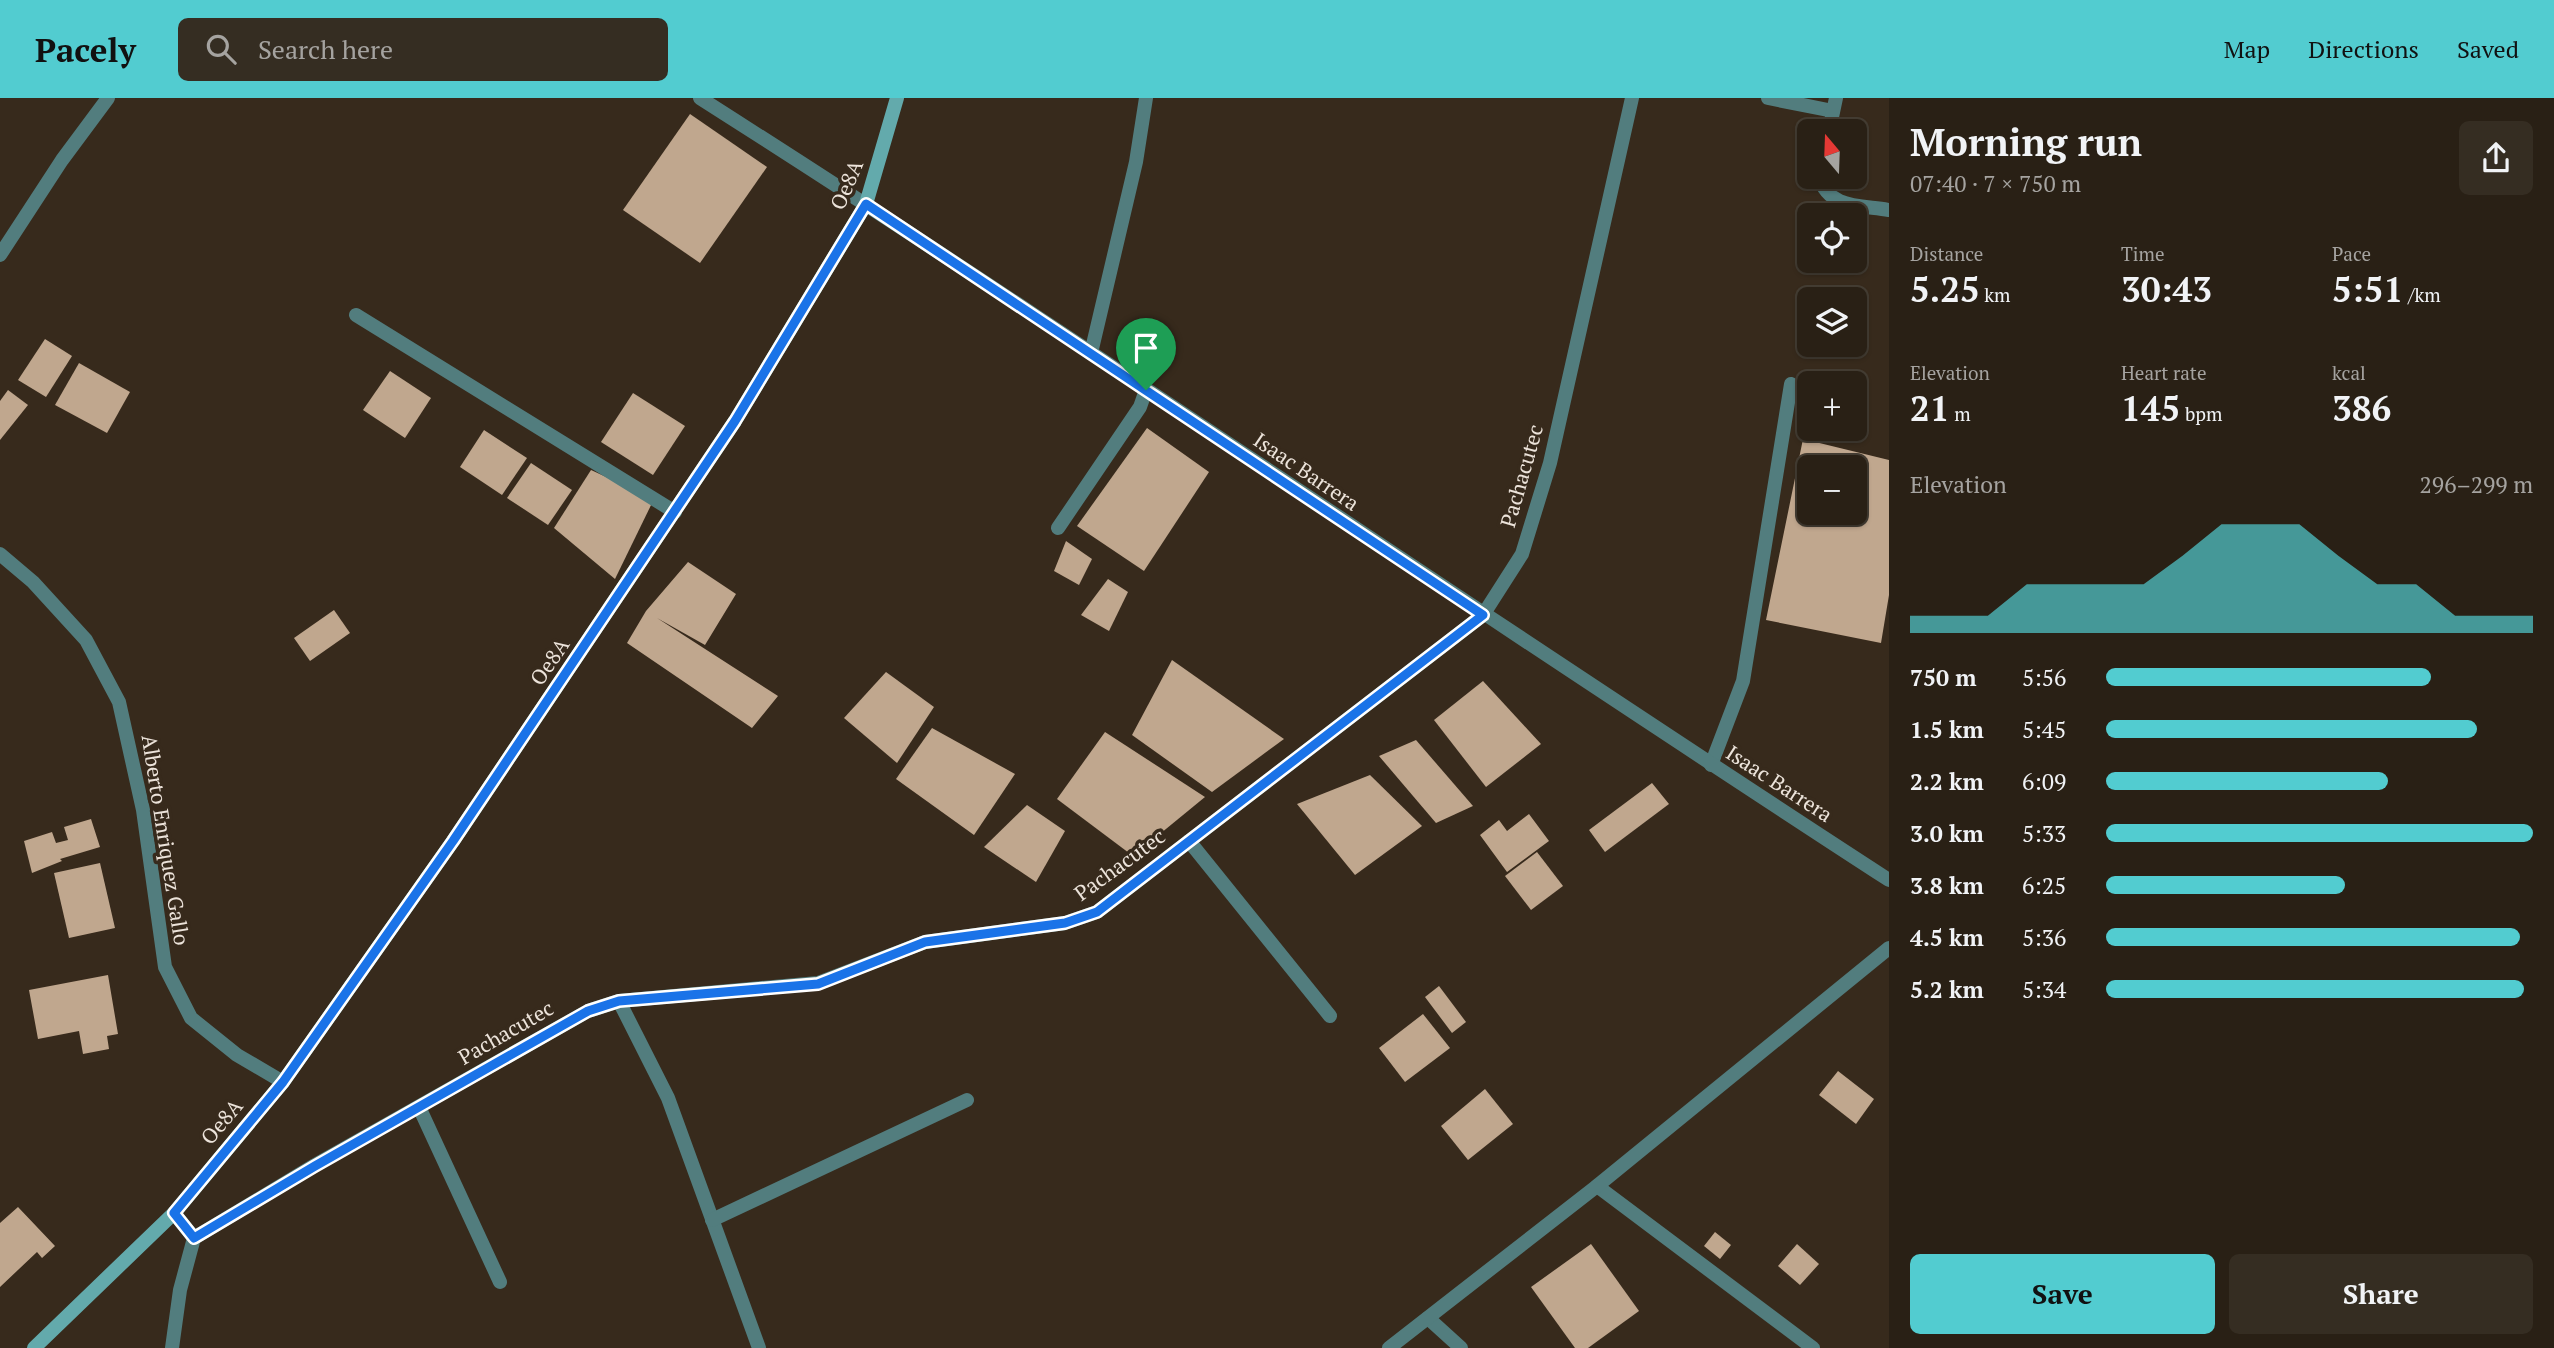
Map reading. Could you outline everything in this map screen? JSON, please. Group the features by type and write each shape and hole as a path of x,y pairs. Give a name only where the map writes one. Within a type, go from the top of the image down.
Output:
{"street":[{"path":"0,255 62,160 108,98"},
{"name":"Isaac Barrera","path":"700,98 866,204 1483,615 1889,880"},
{"name":"Oe8A","path":"174,1213 283,1082 453,841 735,421 866,204 897,98"},
{"path":"1091,353 1136,162 1146,98"},
{"name":"Pachacutec","path":"194,1238 576,1017 619,1001 818,984 925,942 1082,919 1097,912 1483,615 1522,554 1550,463 1632,98"},
{"path":"1768,98 1834,104"},
{"path":"1823,189 1837,201 1889,210"},
{"path":"356,315 675,512"},
{"path":"1711,765 1742,681 1791,384"},
{"path":"1058,528 1140,407 1146,390"},
{"name":"Alberto Enriquez Gallo","path":"0,554 33,582 86,640 119,702 143,810 165,967 191,1018 237,1055 283,1082"},
{"path":"1189,841 1330,1016"},
{"path":"1389,1348 1597,1186 1889,948"},
{"path":"619,1001 668,1098 759,1348"},
{"path":"712,1220 967,1100"},
{"path":"419,1107 500,1282"},
{"path":"1597,1186 1813,1348"},
{"path":"34,1348 174,1213 194,1238 180,1290 172,1348"},
{"path":"1428,1318 1461,1348"}],"building":[{"path":"690,114 767,167 700,263 623,210"},
{"path":"45,339 72,356 46,397 18,380"},
{"path":"79,363 130,392 107,433 55,405"},
{"path":"390,371 431,398 405,438 363,410"},
{"path":"8,390 28,405 0,440 0,401"},
{"path":"633,393 685,426 653,475 601,442"},
{"path":"1147,428 1209,472 1144,571 1077,526"},
{"path":"484,430 527,458 502,495 460,467"},
{"path":"1803,441 1811,441 1889,460 1889,595 1881,643 1766,620 1797,468 1797,525 1867,525 1867,455 1800,455"},
{"path":"531,463 572,490 548,525 507,498"},
{"path":"591,470 654,499 615,579 554,528"},
{"path":"1066,541 1092,559 1079,585 1054,571"},
{"path":"688,562 736,594 705,645 657,618 778,696 752,728 627,643 646,611"},
{"path":"1108,579 1128,592 1109,631 1081,615"},
{"path":"334,610 350,633 310,661 294,638"},
{"path":"1172,660 1284,739 1212,792 1132,735"},
{"path":"886,672 934,707 897,763 844,718"},
{"path":"1483,681 1541,744 1486,787 1434,720"},
{"path":"932,728 1015,774 974,835 896,779"},
{"path":"1105,732 1205,797 1133,856 1057,799"},
{"path":"1416,740 1473,806 1436,823 1379,756"},
{"path":"1370,775 1422,826 1355,875 1297,804"},
{"path":"1652,783 1669,804 1605,852 1589,830"},
{"path":"1027,805 1065,831 1036,882 984,847"},
{"path":"1529,814 1549,841 1507,872 1480,835 1499,820 1507,831"},
{"path":"91,819 100,847 60,859 62,861 32,873 24,841 52,832 56,843 68,840 64,827"},
{"path":"1537,852 1563,886 1531,910 1505,876"},
{"path":"100,863 115,928 69,938 54,873"},
{"path":"108,975 118,1034 107,1036 109,1049 83,1054 79,1031 38,1039 29,990"},
{"path":"1439,986 1466,1022 1452,1033 1425,997"},
{"path":"1423,1014 1450,1048 1405,1082 1379,1048"},
{"path":"1838,1071 1874,1099 1856,1124 1819,1095"},
{"path":"1485,1089 1513,1124 1468,1160 1441,1126"},
{"path":"18,1207 55,1246 42,1258 37,1252 0,1287 0,1223"},
{"path":"1715,1232 1731,1245 1720,1259 1704,1246"},
{"path":"1591,1244 1639,1311 1588,1348 1575,1348 1531,1287"},
{"path":"1797,1244 1819,1264 1800,1285 1778,1266"}],"route":[{"path":"866,204 1146,390 1483,615 1097,912 1065,923 945,937 925,942 818,984 619,1001 588,1011 194,1238 174,1213 283,1082 453,841 735,421 866,204"}]}
